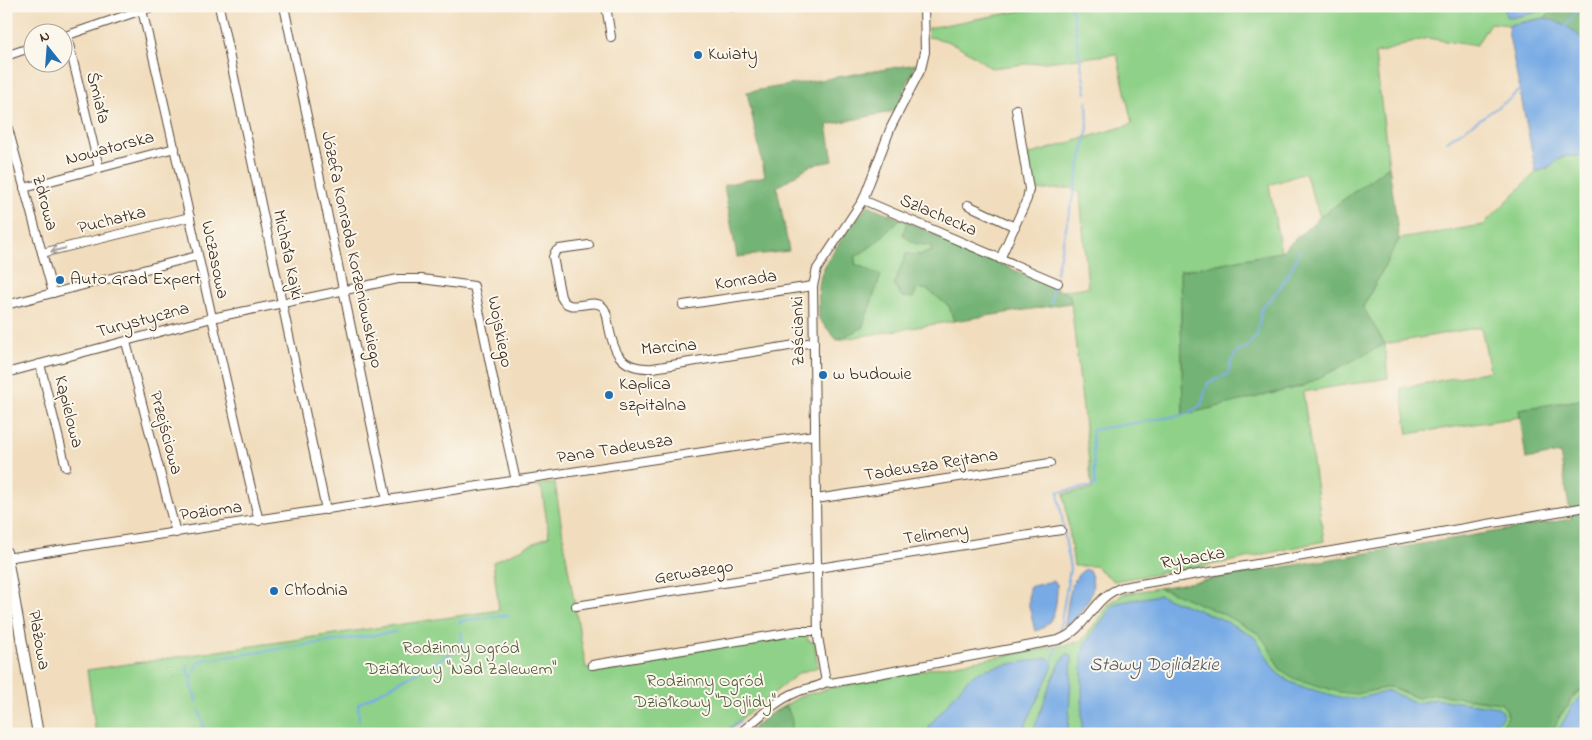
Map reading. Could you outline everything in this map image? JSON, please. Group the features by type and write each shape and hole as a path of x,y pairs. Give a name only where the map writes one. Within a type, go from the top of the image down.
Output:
{"street":[{"path":"72,33 141,8 158,6"},
{"name":"Michała Kajki","path":"219,6 326,510"},
{"name":"Józefa Konrada Korzeniowskiego","path":"284,6 387,500"},
{"path":"606,6 612,37"},
{"name":"Zaścianki","path":"826,682 818,631 813,286 817,269 863,200 891,126 921,69 925,52 924,6"},
{"name":"Wczasowa","path":"141,8 175,148 226,385 259,521"},
{"path":"6,56 22,50"},
{"name":"Śmiała","path":"72,63 99,168"},
{"path":"1000,259 1027,199 1029,189 1016,109"},
{"name":"Zdrowa","path":"6,121 53,292"},
{"name":"Nowatorska","path":"24,188 175,148"},
{"name":"Szlachecka","path":"863,200 1058,283"},
{"name":"Szlachecka","path":"968,205 1015,227"},
{"name":"Puchatka","path":"42,254 190,217"},
{"name":"Marcina","path":"589,245 559,249 555,252 553,258 561,297 563,302 567,304 599,304 603,307 606,311 611,339 616,353 623,361 634,366 644,369 653,368 814,342"},
{"path":"6,305 198,256"},
{"name":"Wojskiego","path":"376,284 398,279 411,279 474,286 516,481"},
{"name":"Turystyczna","path":"6,373 212,318 376,284"},
{"name":"Konrada","path":"683,305 813,286"},
{"name":"Przejściowa","path":"126,342 176,533"},
{"name":"Kąpielowa","path":"40,364 66,467"},
{"name":"Pana Tadeusza","path":"420,494 814,435"},
{"name":"Tadeusza Rejtana","path":"816,499 1050,462"},
{"name":"Pozioma","path":"7,556 259,521 420,494"},
{"name":"Rybacka","path":"739,734 766,711 796,693 826,682 831,683 1058,640 1074,632 1103,596 1112,590 1123,587 1586,507"},
{"name":"Telimeny","path":"816,569 1062,530"},
{"name":"Plażowa","path":"7,556 38,734"},
{"name":"Gerwazego","path":"576,606 816,569"},
{"path":"592,665 799,631 818,631"}],"green space":[{"path":"1047,6 1504,6 1506,16 1542,11 1547,6 1555,6 1545,18 1509,25 1490,23 1476,46 1427,38 1375,54 1389,166 1320,217 1305,173 1269,185 1281,252 1180,271 1183,414 1303,386 1384,344 1363,307 1399,239 1483,225 1536,172 1552,166 1559,159 1567,156 1586,156 1586,399 1519,409 1520,417 1408,434 1401,388 1490,371 1481,327 1385,344 1388,378 1303,392 1324,541 1228,562 1114,581 1095,566 1074,566 1064,494 1092,489 1071,303 1061,291 1088,287 1080,194 1071,188 1033,191 1028,155 1132,124 1117,54 991,68 954,44 928,37 928,28"},
{"path":"1555,6 1586,6 1586,44 1577,34 1545,18"},
{"path":"916,64 895,111 827,125 833,161 811,165 777,187 789,251 737,257 724,185 765,176 747,92"},
{"path":"1389,166 1399,239 1363,307 1385,344 1303,386 1183,415 1180,271 1281,252 1320,217"},
{"path":"868,205 900,219 873,245 855,257 855,264 881,275 862,328 837,340 819,319 820,281 824,268 834,250"},
{"path":"900,219 907,222 914,243 931,246 932,251 920,255 906,254 917,288 927,289 949,306 954,321 837,340 862,328 881,275 855,264 855,257 873,245"},
{"path":"907,222 1070,295 1071,303 954,321 949,306 928,290 917,288 913,298 902,297 894,284 906,254 920,255 932,251 931,246 914,243 903,235"},
{"path":"1586,399 1586,689 1577,692 1571,698 1567,708 1561,713 1555,727 1549,731 1518,734 1503,724 1508,717 1506,709 1501,703 1435,694 1418,698 1390,687 1356,694 1339,692 1293,678 1280,669 1268,646 1259,634 1223,614 1158,588 1571,519 1560,453 1526,459 1519,409"},
{"path":"555,483 586,668 807,634 808,641 814,642 818,667 799,673 722,734 96,734 87,670 499,610 493,562 549,536 542,490 537,485"},
{"path":"1158,588 1223,614 1259,634 1268,646 1280,669 1356,694 1390,687 1418,698 1435,694 1501,703 1506,709 1508,717 1504,724 1518,734 746,734 769,715 801,696 836,687 1080,641 1110,603 1123,594"},
{"path":"1586,689 1586,734 1525,734 1541,733 1555,727 1559,717 1575,695"},
{"path":"785,706 792,719 790,734 746,734 769,715"}],"water":[{"path":"1504,6 1547,6 1542,11 1511,18 1506,16"},
{"path":"1545,18 1568,28 1578,35 1586,45 1586,156 1567,156 1559,159 1552,166 1536,172 1508,31 1509,25"},
{"path":"1086,569 1090,572 1093,586 1089,599 1073,623 1065,624 1072,585 1080,573"},
{"path":"1052,581 1057,584 1054,612 1047,624 1035,631 1029,606 1029,587"},
{"name":"Stawy Dojlidzkie","path":"1159,595 1221,619 1248,633 1256,639 1276,672 1290,682 1306,688 1343,698 1355,699 1389,691 1417,703 1436,699 1498,707 1502,710 1503,715 1484,734 1082,734 1082,654 1085,644 1113,605"},
{"name":"Stawy Dojlidzkie","path":"1067,654 1072,659 1068,734 1031,734 1053,677 1062,659"},
{"name":"Stawy Dojlidzkie","path":"1047,658 1052,662 1052,668 1020,734 928,734 930,725 967,680 980,671"},
{"path":"1586,694 1586,734 1554,734 1575,702"}],"waterway":[{"path":"1071,6 1086,93"},
{"path":"1564,29 1580,6"},
{"path":"1447,141 1510,99 1520,89"},
{"path":"1056,273 1088,128 1087,101"},
{"path":"1059,633 1070,569 1058,492 1095,486 1092,430 1183,415 1202,404 1208,383 1228,374 1231,361 1237,352 1248,346 1257,335 1262,307 1284,281 1300,250"},
{"path":"1051,303 1053,287"},
{"path":"460,624 460,621 509,615"},
{"path":"191,680 197,664 205,660 395,632"},
{"path":"359,720 358,704 463,647 461,632"},
{"path":"1051,663 1058,644"},
{"path":"187,666 197,704"},
{"path":"199,710 206,734"},
{"path":"725,734 740,721"}],"place":[{"name":"Kwiaty","path":"698,55"},
{"name":"Auto Grad Expert","path":"60,280"},
{"name":"w budowie","path":"823,375"},
{"name":"Kaplica szpitalna","path":"609,395"},
{"name":"Chłodnia","path":"274,591"}],"park label":[{"name":"Rodzinny Ogród Działkowy \"Nad Zalewem\"","path":"461,660"},
{"name":"Rodzinny Ogród Działkowy \"Dojlidy\"","path":"705,692"}]}
